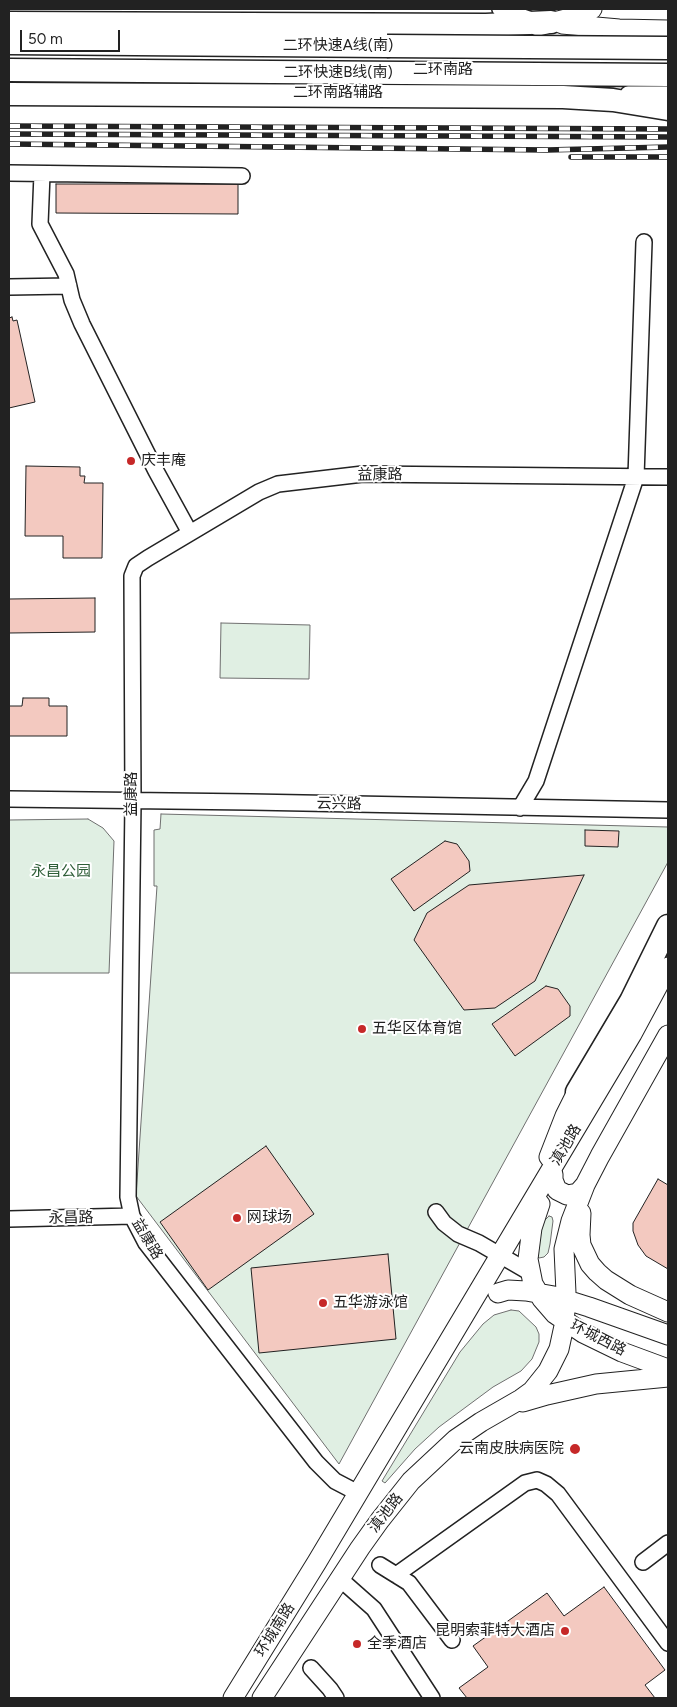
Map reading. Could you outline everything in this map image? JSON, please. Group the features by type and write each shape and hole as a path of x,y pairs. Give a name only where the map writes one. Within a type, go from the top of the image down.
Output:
{"highway":[{"path":"9,23 502,25 551,22"},
{"name":"二环快速A线(南)","path":"9,43 668,48"},
{"name":"二环快速B线(南)","path":"9,68 668,73"},
{"path":"9,93 563,97 613,100 668,109"},
{"path":"577,1092 626,1009 668,926"}],"main road":[{"path":"426,50 468,43 574,17 592,9"},
{"path":"551,22 619,29 668,30"},
{"name":"二环南路","path":"9,47 668,52"},
{"name":"滇池路","path":"540,1188 637,1026 668,967"},
{"name":"滇池路","path":"339,1578 380,1520 422,1470 456,1439 494,1414 521,1400 541,1382 554,1360 562,1338 566,1300 565,1241 571,1221 585,1185 600,1156 668,1035"},
{"name":"环城西路","path":"608,1076 553,1174 540,1203 527,1222 529,1272 537,1292 548,1306 565,1321 608,1346 668,1369"},
{"path":"358,1494 501,1255 527,1222 555,1141 577,1092"},
{"path":"527,1222 547,1152 577,1092"},
{"path":"600,1156 590,1180 582,1210 580,1236 585,1255 593,1268 606,1280 630,1295 668,1312"},
{"name":"滇池路","path":"553,1174 554,1185 562,1194 578,1193 585,1185"},
{"name":"环城西路","path":"498,1292 514,1290 537,1292 668,1335"},
{"path":"461,1322 478,1302 498,1292"},
{"name":"滇池路","path":"498,1292 517,1292 541,1305 552,1321 555,1330 557,1350 554,1360"},
{"path":"494,1414 532,1399 579,1387 668,1377"},
{"name":"环城南路","path":"233,1698 358,1494"},
{"name":"环城南路","path":"262,1698 339,1578"}],"street":[{"path":"500,9 523,17 551,22"},
{"name":"二环南路辅路","path":"9,93 668,94"},
{"path":"9,173 242,176"},
{"path":"42,174 40,224 66,274 72,300 82,324 156,471 190,533"},
{"path":"520,808 536,780 636,477 644,242"},
{"path":"9,287 69,286"},
{"name":"益康路","path":"358,1494 335,1482 316,1462 146,1243 132,1216 128,1197 133,802 132,576 136,566 148,558 259,492 278,484 363,474 668,477"},
{"name":"云兴路","path":"9,799 668,810"},
{"path":"436,1212 444,1223 458,1234 501,1255 529,1272"},
{"name":"永昌路","path":"9,1219 132,1216"},
{"path":"396,1575 526,1482 537,1480 546,1484 558,1494 668,1643"},
{"path":"643,1562 668,1543"},
{"path":"380,1565 409,1583 452,1640"},
{"path":"339,1578 374,1609 432,1698"},
{"path":"311,1668 336,1698"}],"green space":[{"path":"221,623 310,625 309,679 220,678"},
{"name":"五华区体育馆","path":"161,814 668,827 668,862 339,1464 136,1196 157,886 154,886 154,830 160,829"},
{"name":"永昌公园","path":"88,819 103,828 114,841 109,973 9,973 9,820"},
{"path":"549,1216 552,1217 553,1221 548,1253 544,1257 539,1258 535,1254 534,1240 544,1221"},
{"path":"511,1310 519,1311 536,1327 539,1334 539,1342 532,1359 521,1371 493,1387 439,1427 415,1449 385,1483 382,1481 460,1352 483,1324 494,1315"}],"building":[{"path":"56,184 238,184 238,214 56,213"},
{"path":"12,317 13,321 17,320 35,402 9,408 9,318"},
{"path":"26,466 80,467 80,476 85,476 84,483 103,483 102,558 63,558 63,536 25,536"},
{"path":"95,598 95,632 9,633 9,599"},
{"path":"23,698 49,698 49,706 67,706 67,736 9,736 9,706 22,706"},
{"path":"585,830 619,831 618,847 585,846"},
{"path":"445,841 457,844 469,861 470,871 414,911 391,879"},
{"path":"584,875 535,981 495,1008 464,1010 414,940 427,913 469,885"},
{"path":"546,986 558,989 570,1006 570,1016 515,1056 492,1024"},
{"name":"网球场","path":"266,1146 314,1214 208,1290 160,1222"},
{"path":"658,1179 668,1185 668,1269 646,1256 638,1245 633,1231 633,1223"},
{"name":"五华游泳馆","path":"388,1254 396,1339 259,1353 251,1268"},
{"name":"昆明索菲特大酒店","path":"604,1587 665,1670 645,1685 655,1698 467,1698 459,1688 488,1667 473,1646 547,1593 564,1616"}],"railway":[{"path":"9,126 668,129"},
{"path":"9,134 668,137"},
{"path":"9,144 547,150 668,147"},
{"path":"571,157 668,157"}],"place":[{"name":"庆丰庵","path":"131,461"},
{"name":"五华区体育馆","path":"362,1029"},
{"name":"网球场","path":"237,1218"},
{"name":"五华游泳馆","path":"323,1303"},
{"name":"云南皮肤病医院","path":"575,1449"},
{"name":"昆明索菲特大酒店","path":"565,1631"},
{"name":"全季酒店","path":"357,1644"}]}
